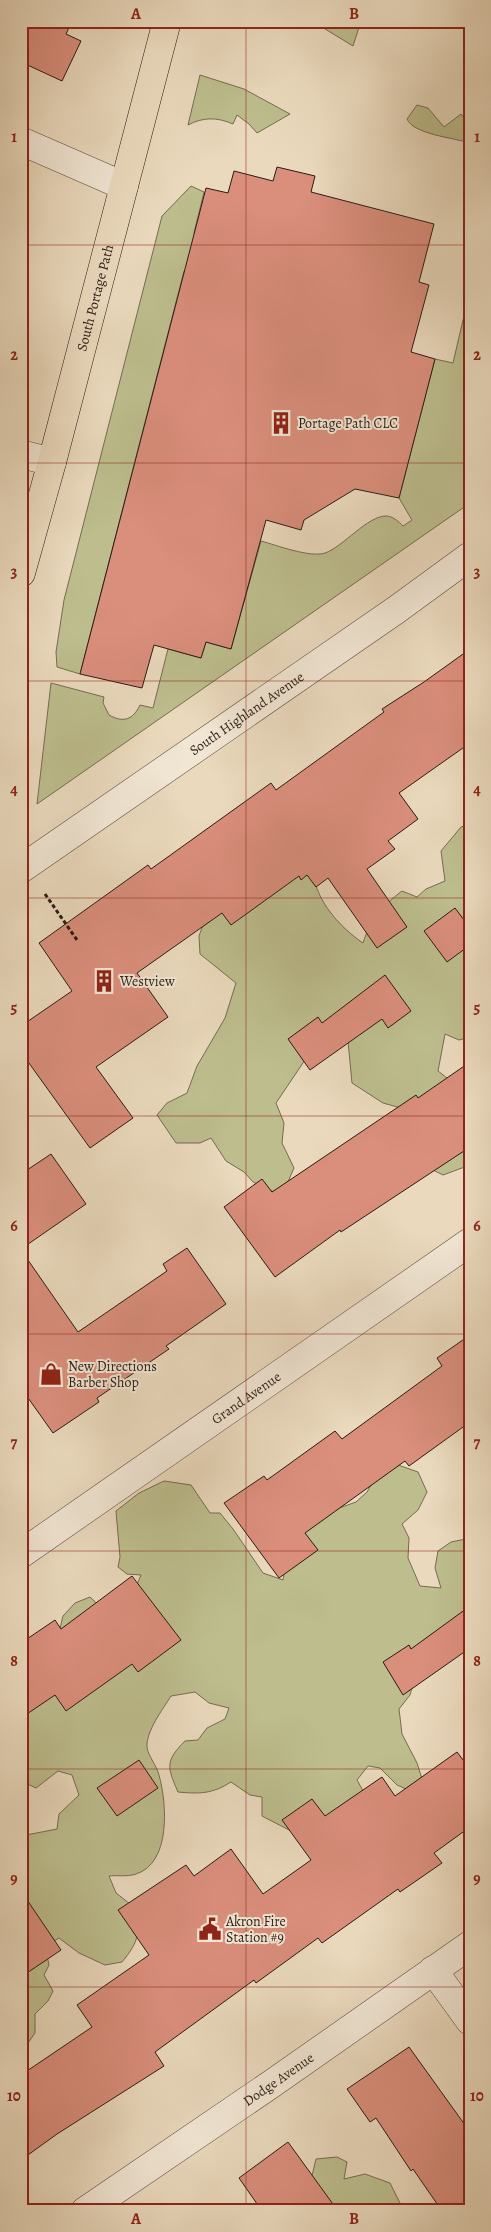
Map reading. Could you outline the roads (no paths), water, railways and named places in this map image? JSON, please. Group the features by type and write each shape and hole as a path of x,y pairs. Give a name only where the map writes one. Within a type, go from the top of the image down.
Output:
{"main road":[{"name":"South Portage Path","path":"21,573 52,462 167,21"}],"street":[{"path":"21,141 124,186"},
{"path":"21,454 52,462"},
{"name":"South Highland Avenue","path":"21,870 470,556"},
{"name":"Grand Avenue","path":"21,1554 470,1242"},
{"name":"Dodge Avenue","path":"85,2211 470,1945"},
{"path":"433,1970 470,2021"}],"place":[{"name":"Portage Path CLC","path":"281,423"},
{"name":"Westview","path":"104,981"},
{"name":"New Directions Barber Shop","path":"51,1374"},
{"name":"Akron Fire Station #9","path":"210,1929"}]}
